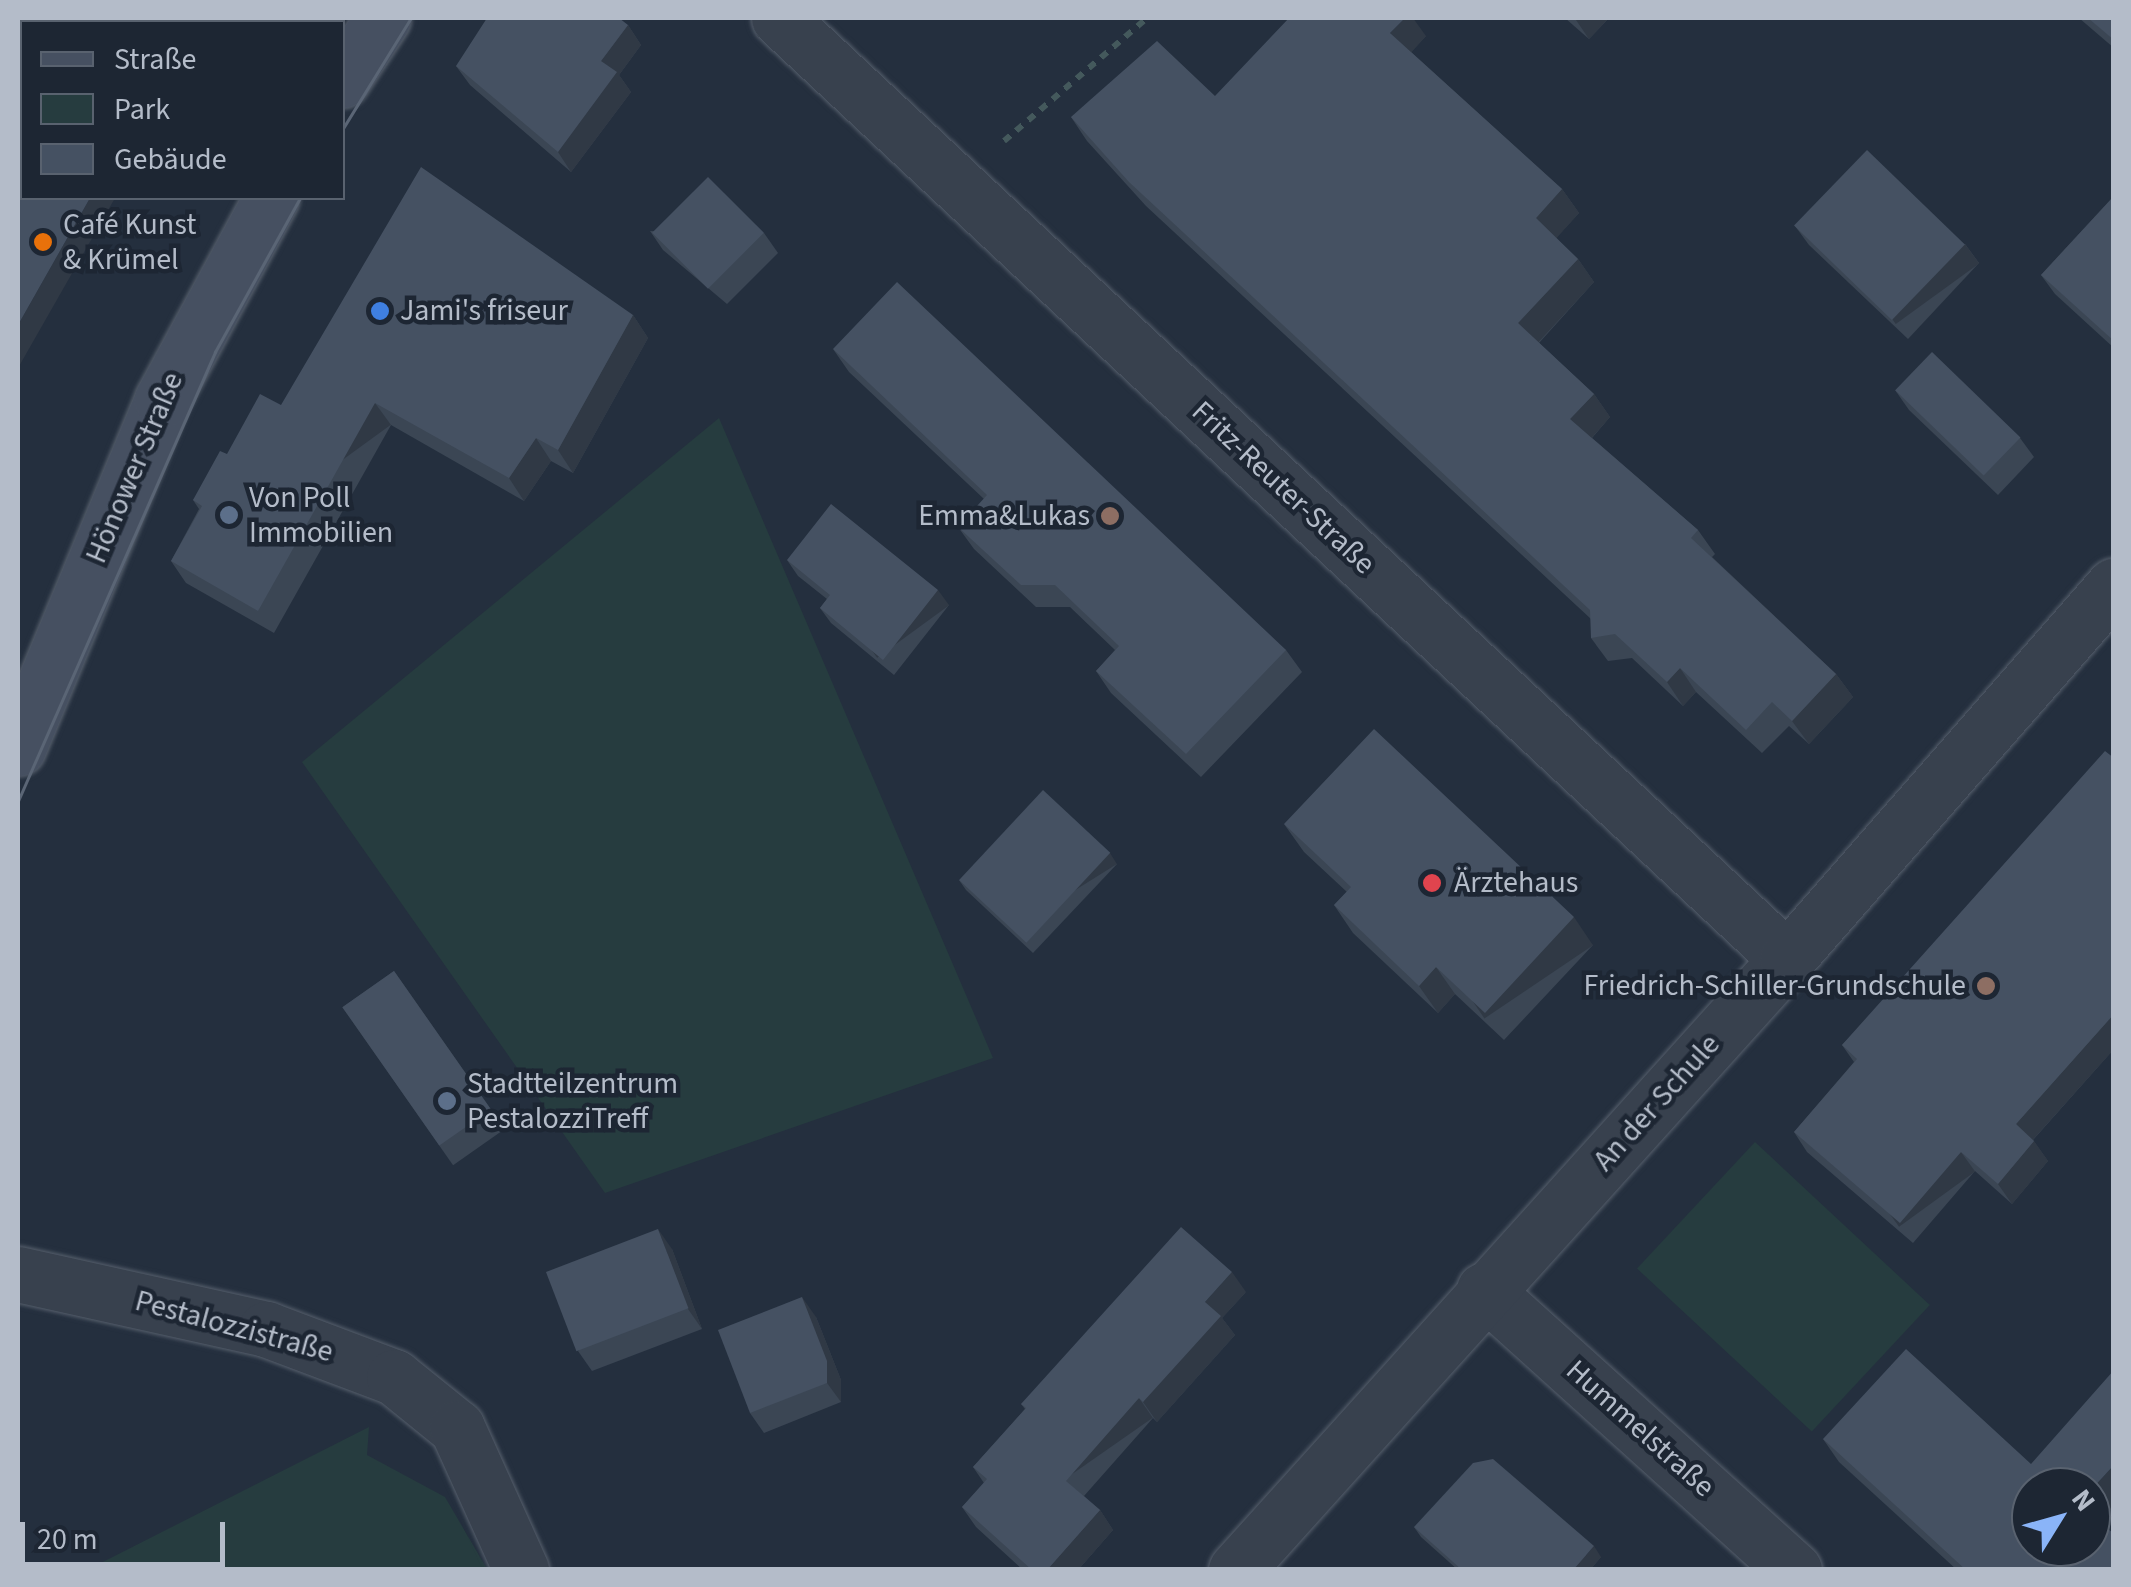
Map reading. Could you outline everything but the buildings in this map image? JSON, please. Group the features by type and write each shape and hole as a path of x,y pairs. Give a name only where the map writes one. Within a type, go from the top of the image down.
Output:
{"main road":[{"path":"345,75 383,18"},
{"name":"Hönower Straße","path":"18,748 162,400 270,200"}],"street":[{"name":"Fritz-Reuter-Straße","path":"779,18 1788,959"},
{"name":"An der Schule","path":"1236,1570 1484,1290 1788,959 2114,586"},
{"name":"Pestalozzistraße","path":"18,1274 324,1347 394,1377 457,1428 520,1570"},
{"name":"Hummelstraße","path":"1484,1290 1794,1570"}],"path":[{"path":"1004,142 1147,18"}],"green space":[{"path":"719,418 993,1058 605,1193 302,762"},
{"path":"1755,1142 1930,1305 1812,1432 1637,1269"},
{"path":"369,1427 367,1455 445,1497 487,1569 89,1569"}],"tram line":[{"path":"345,125 411,18"},
{"path":"18,801 215,352 299,200"}],"place":[{"name":"Café Kunst & Krümel","path":"43,242"},
{"name":"Jami's friseur","path":"380,311"},
{"name":"Von Poll Immobilien","path":"229,515"},
{"name":"Emma&Lukas","path":"1110,516"},
{"name":"Ärztehaus","path":"1432,883"},
{"name":"Friedrich-Schiller-Grundschule","path":"1986,986"},
{"name":"Stadtteilzentrum PestalozziTreff","path":"447,1101"}]}
